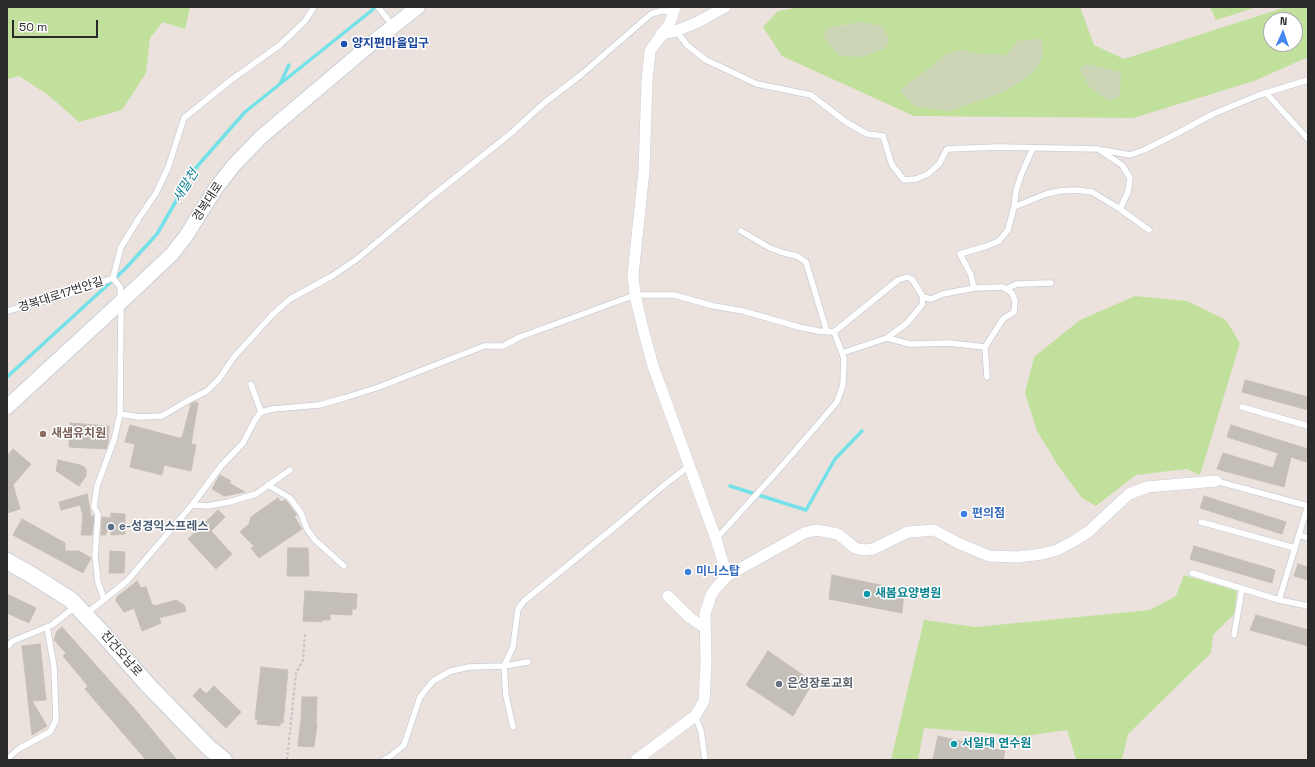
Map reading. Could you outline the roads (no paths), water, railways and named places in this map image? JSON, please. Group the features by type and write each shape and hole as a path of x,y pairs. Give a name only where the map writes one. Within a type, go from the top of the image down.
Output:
{"main road":[{"name":"진건오남로","path":"7,561 36,577 71,600 148,685 209,748 224,760"}],"street":[{"name":"경복대로","path":"7,407 172,254 186,236 216,188 250,148 393,26 418,7"},
{"path":"661,34 676,31 698,22 725,7"},
{"path":"673,8 670,22 650,50 646,81 644,171 633,275 643,329 652,366 716,539 727,576"},
{"path":"636,760 695,716 704,702 705,614 711,595 716,588 727,576 804,533 816,530 838,534 855,548 873,550 908,532 934,530 960,544 989,556 1017,557 1042,554 1057,550 1088,532 1129,494 1147,487 1216,481"},
{"path":"668,596 688,617 704,627"}],"lane":[{"path":"113,278 121,247 156,193 168,168 184,118 231,80 280,45 305,21 314,7"},
{"path":"378,7 393,26"},
{"path":"120,414 140,417 162,416 207,391 219,379 234,357 273,314 290,299 332,276 357,259 431,197 509,135 543,104 582,74 651,14 673,8"},
{"path":"676,31 688,46 706,60 757,84 810,95 846,122 867,134 882,136 892,165 904,180 916,179 928,174 939,164 947,149 998,147 1098,149 1130,155 1144,150 1198,123 1212,114 1266,93 1308,80"},
{"path":"1266,93 1308,139"},
{"path":"974,288 971,275 960,254 999,241 1008,230 1014,207 1016,191 1021,175 1033,148"},
{"path":"1098,149 1122,165 1130,178 1128,192 1120,209"},
{"path":"1014,207 1046,194 1060,191 1074,190 1092,192 1120,209 1149,230"},
{"path":"741,231 770,248 797,256 806,262 827,332"},
{"path":"7,647 13,641 52,625 104,599 127,581 192,505 221,466 243,443 261,412 273,409 319,405 344,398 379,387 484,346 503,346 520,336 636,295 674,295 714,306 743,311 799,327 818,331 834,332 898,280 907,277 912,279 923,298 922,305 907,323 887,338 842,353"},
{"name":"경복대로17번안길","path":"7,312 113,278 120,287 120,414 114,440 97,486 94,507 98,514 95,555 97,575 104,599"},
{"path":"1006,289 1017,284 1051,283"},
{"path":"923,298 931,299 943,294 974,288 1002,287 1012,293 1015,301 1014,312 1004,319 985,347 988,377"},
{"path":"716,539 837,402 843,385 844,359 834,332"},
{"path":"887,338 910,344 948,343 985,347"},
{"path":"251,384 261,412"},
{"path":"1242,407 1308,426"},
{"path":"513,727 506,696 504,666 513,647 518,609 524,601 689,466"},
{"path":"192,505 208,506 229,502 256,494 290,470"},
{"path":"1216,481 1308,506 1279,600"},
{"path":"268,485 290,498 302,513 307,529 315,540 344,566"},
{"path":"1201,522 1295,548"},
{"path":"1299,535 1308,538"},
{"path":"1192,573 1279,600 1308,606"},
{"path":"1234,635 1242,589"},
{"path":"7,759 20,748 50,732 56,720 54,667 47,627"},
{"path":"384,760 404,745 420,697 433,681 452,671 463,668 504,666 528,662"},
{"path":"695,716 701,731 705,760"}],"waterway":[{"name":"새말천","path":"7,377 125,269 157,234 194,170 245,112 376,7"},
{"path":"281,82 289,65"},
{"path":"730,486 806,510 835,459 862,431"}],"place":[{"name":"양지편마을입구","path":"344,44"},
{"name":"새샘유치원","path":"43,434"},
{"name":"편의점","path":"964,514"},
{"name":"e-성경익스프레스","path":"111,527"},
{"name":"미니스탑","path":"688,572"},
{"name":"새봄요양병원","path":"867,594"},
{"name":"은성장로교회","path":"779,684"},
{"name":"서일대 연수원","path":"954,744"}]}
